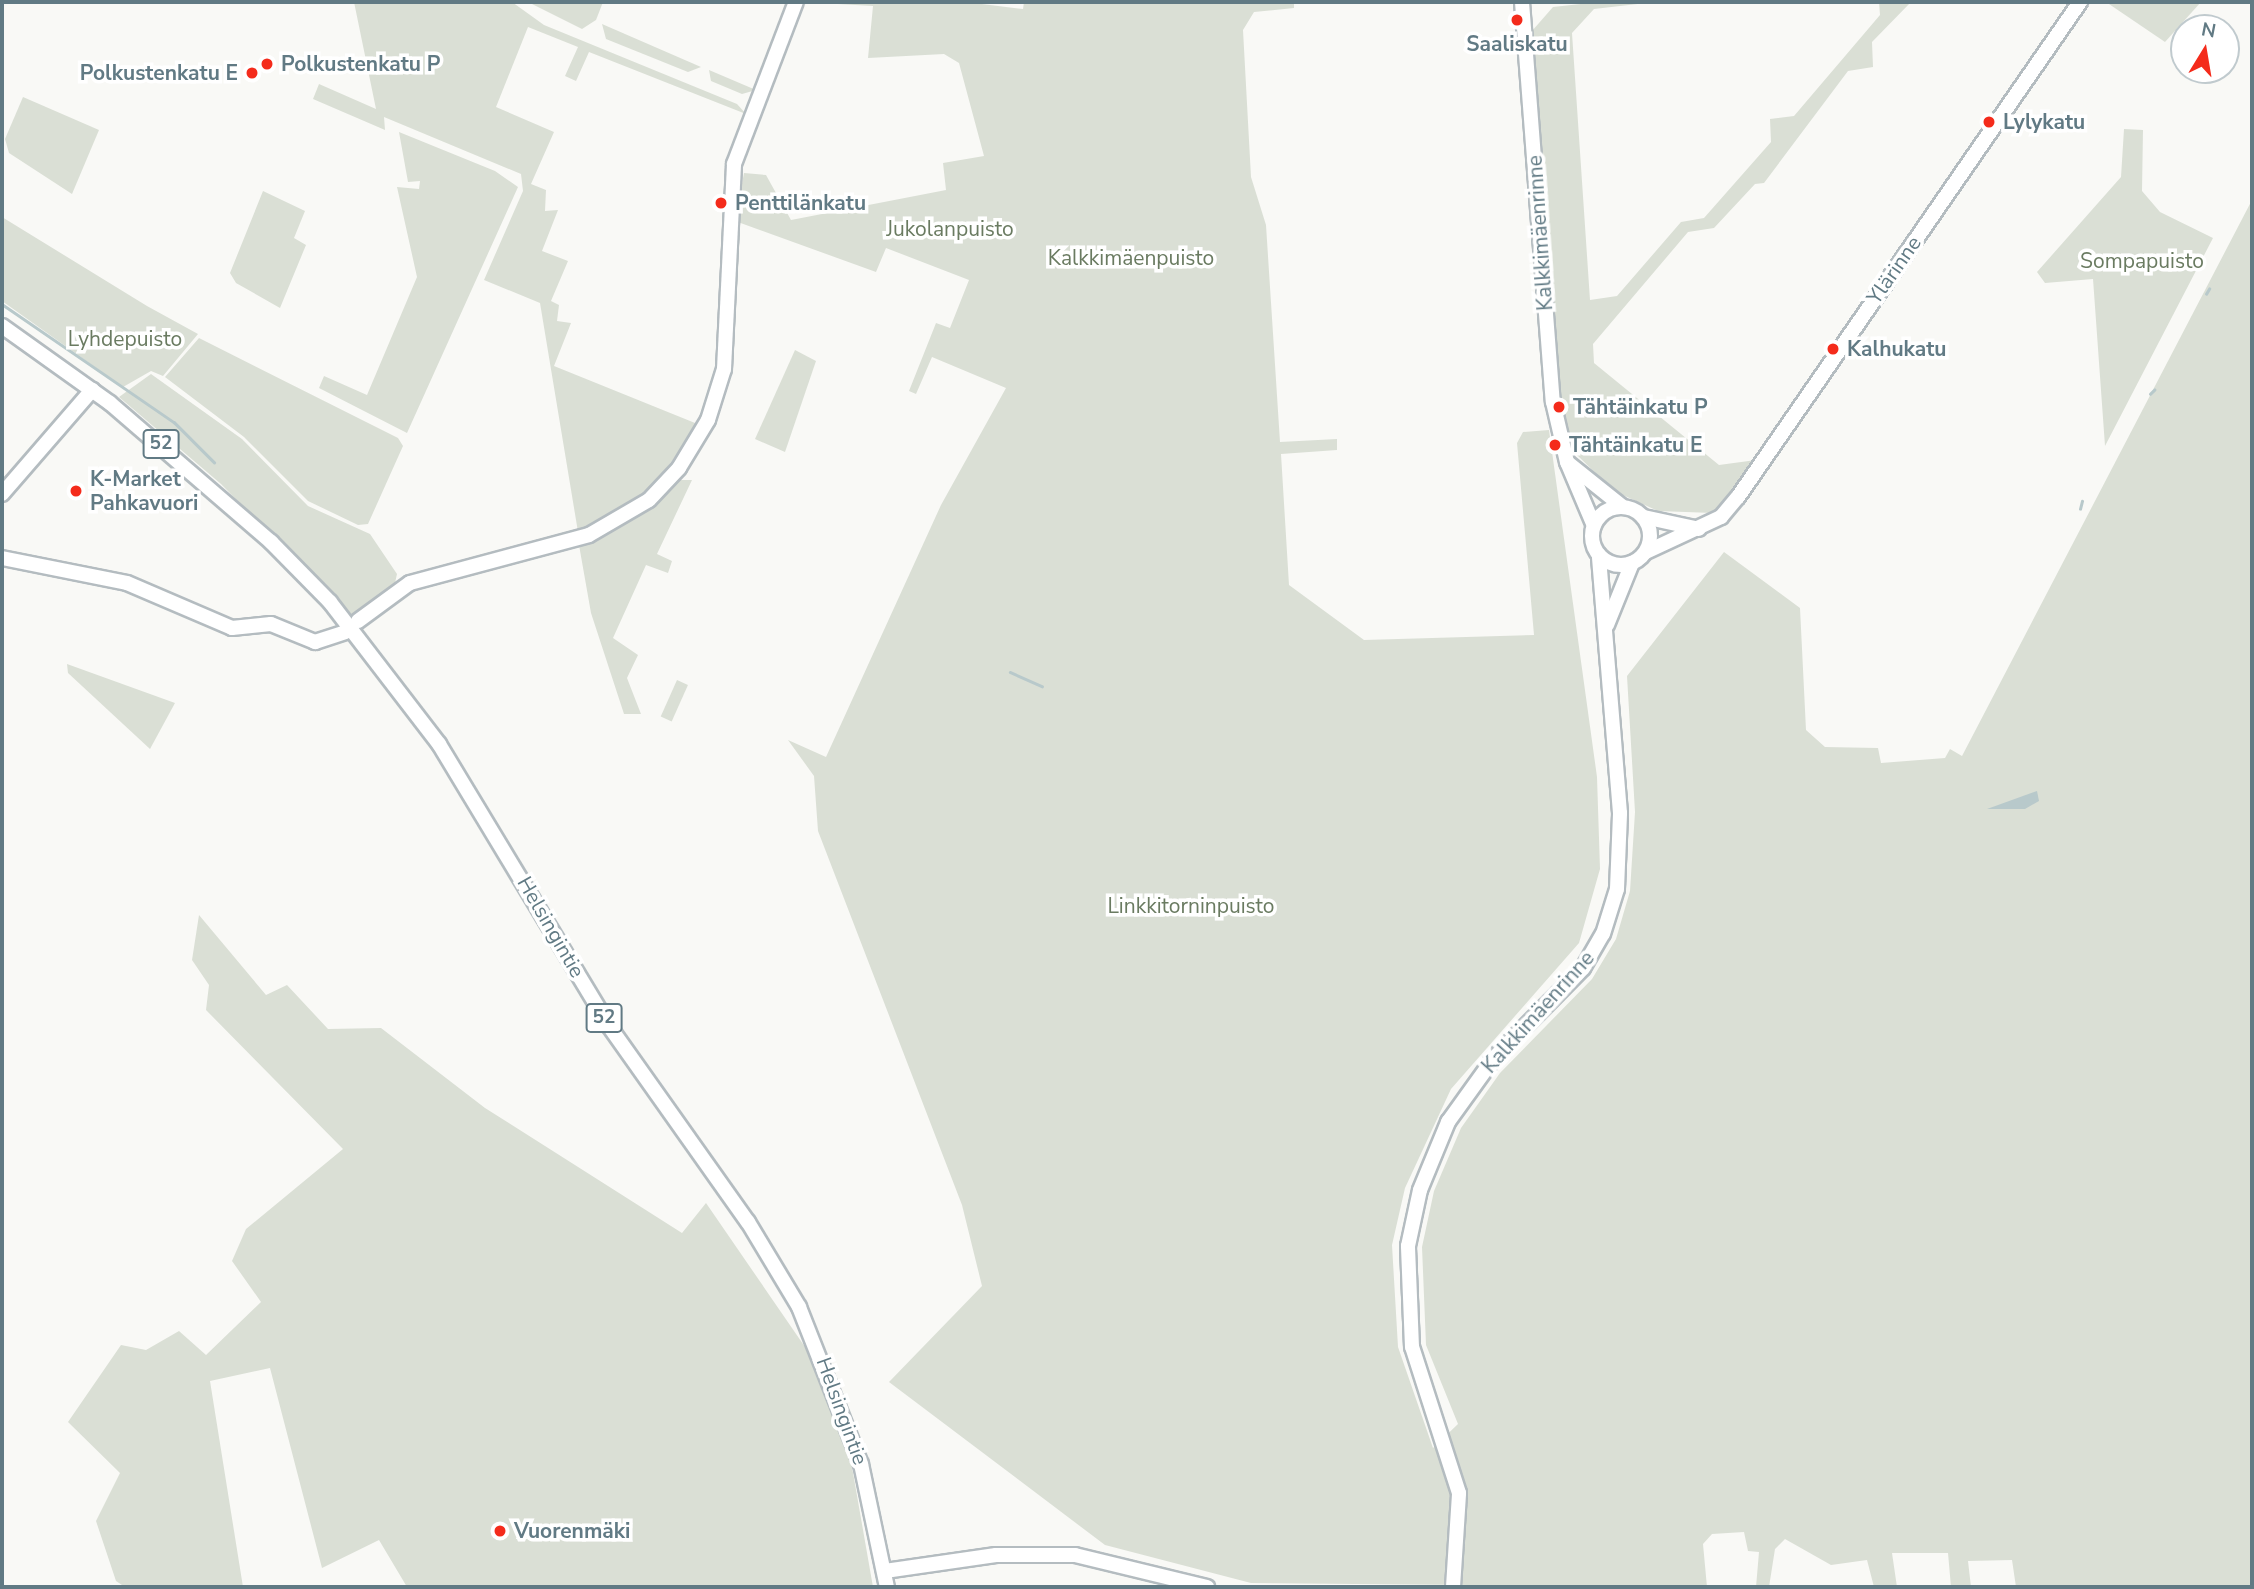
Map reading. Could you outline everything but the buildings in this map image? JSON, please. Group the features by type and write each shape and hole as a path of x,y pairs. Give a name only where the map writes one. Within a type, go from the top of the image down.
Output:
{"street":[{"path":"358,621 410,583 589,536 649,500 679,468 708,420 724,369 734,164 796,2"},
{"name":"Kalkkimäenrinne","path":"1522,2 1551,385 1567,462 1594,526"},
{"name":"Ylärinne","path":"1646,552 1700,529 1738,497 2080,2"},
{"name":"52","path":"2,326 92,390"},
{"path":"2,494 92,390"},
{"name":"Helsingintie","path":"92,390 183,462 322,593 439,744 609,1026 790,1289 846,1416 885,1571"},
{"path":"1567,462 1623,507 1644,517 1700,529"},
{"path":"1623,507 1605,512 1594,526 1598,555 1614,565 1632,564 1646,552 1651,534 1644,517"},
{"name":"Kalkkimäenrinne","path":"1453,1587 1459,1493 1412,1348 1408,1246 1420,1190 1448,1122 1494,1058 1583,968 1603,934 1616,889 1620,813 1598,555"},
{"path":"2,558 127,583 232,628 271,624 315,642 345,632"},
{"name":"Kalkkimäenrinne","path":"1606,626 1632,564"},
{"path":"885,1571 996,1555 1075,1555 1207,1587"},
{"name":"52","path":"885,1571 887,1587"}],"green space":[{"path":"354,2 512,2 544,25 737,104 746,114 589,52 576,81 565,76 578,47 528,27 496,107 554,132 531,184 546,190 545,211 558,210 542,251 568,261 551,301 559,305 557,321 571,323 554,366 700,425 644,497 601,523 578,532 540,303 484,280 523,191 521,174 384,117 385,130 313,99 319,84 376,109"},
{"path":"528,2 603,2 596,20 582,29"},
{"path":"802,2 966,2 1023,9 1024,2 1294,2 1294,8 1254,12 1243,30 1251,177 1266,225 1280,442 1337,439 1337,450 1281,454 1289,585 1364,640 1534,635 1517,443 1523,432 1549,430 1597,777 1600,869 1579,943 1451,1089 1405,1188 1392,1245 1398,1347 1433,1448 1458,1424 1426,1345 1422,1247 1434,1191 1461,1128 1500,1073 1592,979 1616,939 1630,891 1635,812 1627,676 1724,552 1800,608 1806,730 1825,747 1878,748 1881,763 1945,758 1950,749 1962,756 2252,200 2252,1587 2016,1587 2012,1560 1968,1561 1971,1587 1951,1587 1948,1553 1892,1553 1897,1587 1874,1587 1867,1560 1831,1565 1785,1539 1775,1549 1769,1587 1756,1587 1759,1552 1748,1551 1744,1532 1712,1534 1703,1544 1707,1587 1251,1583 1105,1545 889,1382 982,1286 962,1205 818,831 814,776 788,740 826,757 941,505 1006,388 932,357 916,394 909,391 936,323 950,328 969,280 886,248 876,272 735,221 744,173 766,175 791,220 946,190 943,163 984,156 959,63 944,54 868,58 873,6"},
{"path":"1599,2 1655,2 1594,9 1572,33 1590,300 1617,296 1681,222 1704,218 1771,142 1770,119 1794,116 1880,15 1879,2 1911,2 1872,42 1873,67 1848,71 1764,183 1755,184 1714,228 1688,232 1593,344 1594,363 1719,465 1756,460 1713,513 1658,511 1614,491 1577,455 1560,411 1532,31 1553,7"},
{"path":"2106,2 2201,2 2190,14 2170,14 2170,36 2165,42"},
{"path":"602,24 701,67 688,72 606,39"},
{"path":"709,70 756,90 742,94 711,81"},
{"path":"23,97 99,130 72,194 9,153 5,139"},
{"name":"Sompapuisto","path":"2124,129 2143,130 2142,191 2160,212 2213,238 2105,446 2093,279 2045,283 2037,272 2121,177"},
{"path":"399,132 495,171 518,187 407,433 319,388 324,376 367,395 417,277 397,187 419,189 420,181 408,182"},
{"path":"263,191 305,211 294,238 306,245 280,308 236,283 230,273"},
{"name":"Lyhdepuisto","path":"2,217 198,334 163,376 151,371 123,387 2,301"},
{"path":"199,338 398,438 403,446 368,524 358,525 308,501 244,437 165,377"},
{"path":"795,350 816,361 785,452 755,439"},
{"path":"151,374 242,439 308,506 370,534 397,574 395,583 354,620 221,484 119,397"},
{"path":"677,480 692,480 657,554 672,561 668,573 646,565 613,638 638,655 627,678 641,714 624,714 591,613 579,545 632,518"},
{"path":"67,664 175,703 150,749 68,673"},
{"path":"677,680 688,685 672,721 661,717"},
{"path":"199,915 266,995 287,985 328,1029 381,1028 485,1108 682,1233 706,1203 814,1360 852,1467 873,1587 407,1587 379,1540 322,1568 270,1368 210,1381 243,1587 125,1587 116,1581 96,1521 120,1473 68,1422 121,1345 146,1350 179,1331 206,1355 261,1302 232,1261 246,1229 343,1149 206,1010 209,985 192,960"}],"shaded area":[{"path":"2037,791 2039,801 2025,809 1987,809"}],"waterway":[{"path":"2206,294 2209,289"},
{"path":"2,304 174,422 214,462"},
{"path":"2150,394 2154,390"},
{"path":"2080,509 2082,501"},
{"path":"1010,672 1042,686"}],"place":[{"name":"Saaliskatu","path":"1517,20"},
{"name":"Polkustenkatu P","path":"267,64"},
{"name":"Polkustenkatu E","path":"252,73"},
{"name":"Lylykatu","path":"1989,122"},
{"name":"Penttilänkatu","path":"721,203"},
{"name":"Kalhukatu","path":"1833,349"},
{"name":"Tähtäinkatu P","path":"1559,407"},
{"name":"Tähtäinkatu E","path":"1555,445"},
{"name":"K-Market Pahkavuori","path":"76,491"},
{"name":"Vuorenmäki","path":"500,1531"}],"park label":[{"name":"Jukolanpuisto","path":"950,229"},
{"name":"Kalkkimäenpuisto","path":"1131,258"},
{"name":"Linkkitorninpuisto","path":"1191,906"}]}
